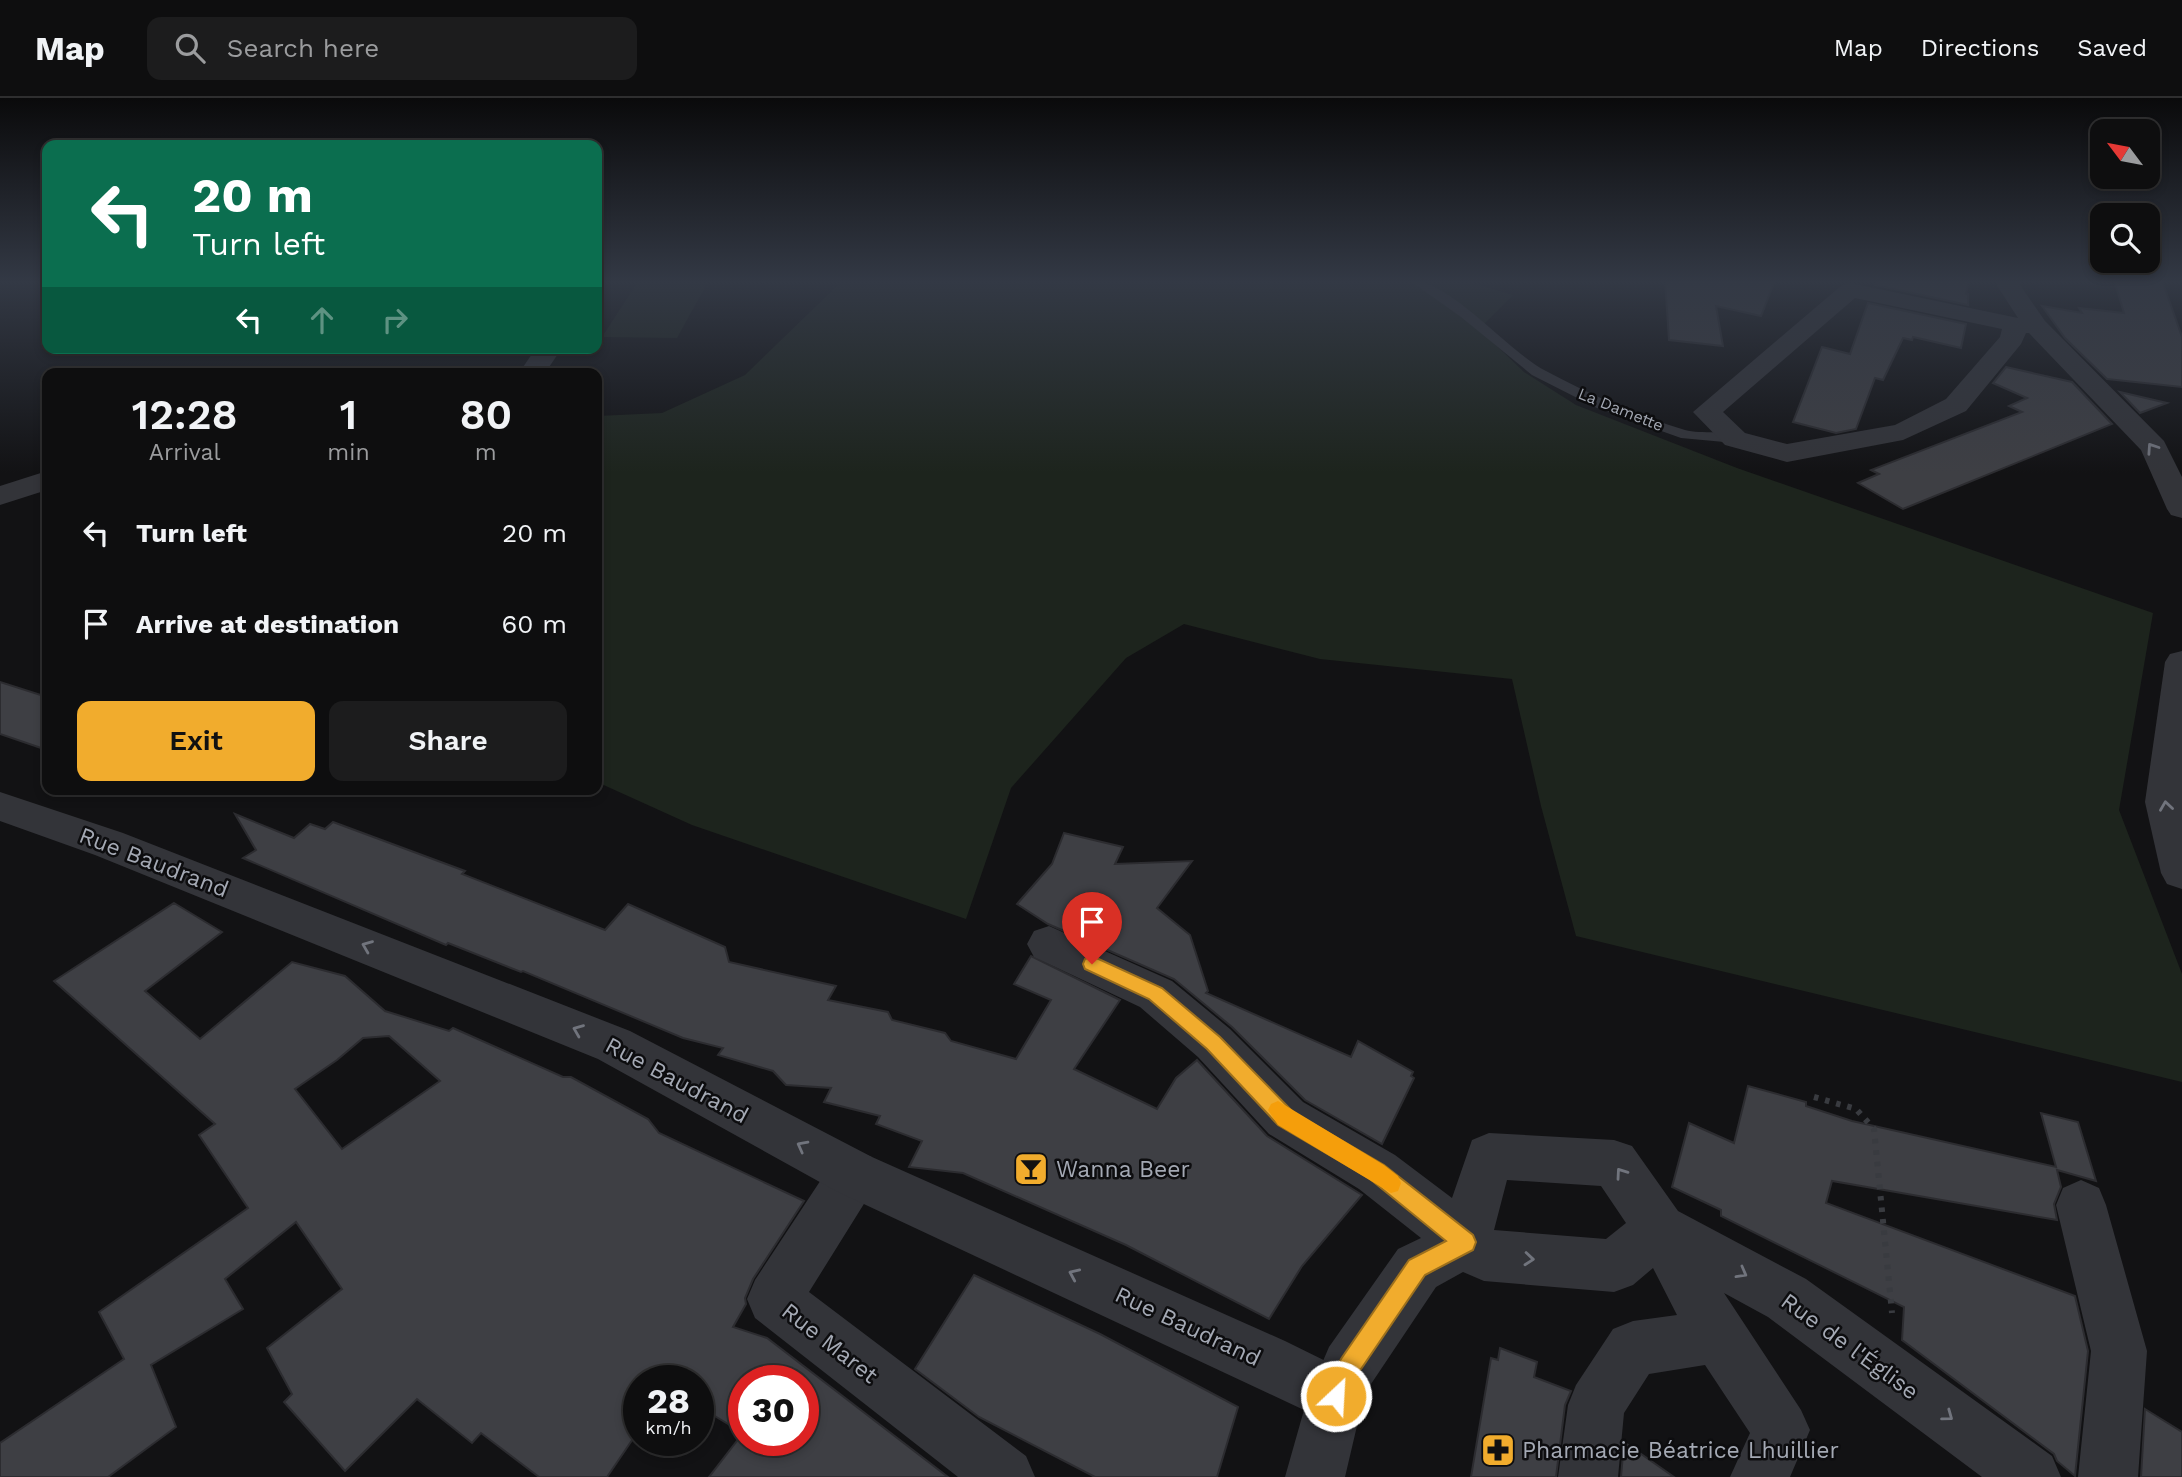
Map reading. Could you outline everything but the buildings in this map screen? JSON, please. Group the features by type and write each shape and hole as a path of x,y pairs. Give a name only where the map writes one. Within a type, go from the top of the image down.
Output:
{"street":[{"name":"La Damette","path":"1784,344 1707,412 1735,439 1787,453 1903,432 1956,405 2007,344"},
{"path":"2046,344 2154,447 2182,509"},
{"path":"0,496 42,482"},
{"path":"2182,662 2164,802 2182,873"},
{"name":"Rue Baudrand","path":"0,806 109,844 614,1045 854,1174 1336,1396"},
{"path":"1049,944 1156,994 1214,1043 1286,1118 1377,1172 1484,1255 1614,1266 1660,1229"},
{"path":"1315,1477 1336,1396 1349,1367 1417,1268 1465,1242 1489,1156 1614,1163 1660,1229 1718,1336 1781,1430 1760,1477"},
{"name":"Rue Maret","path":"854,1174 774,1299 1005,1477"},
{"path":"2081,1205 2119,1351 2108,1477"},
{"name":"Rue de l'Église","path":"1660,1229 1787,1298 2031,1477"},
{"path":"1588,1477 1596,1405 1633,1349 1718,1336"}],"lane":[{"name":"La Damette","path":"1503,344 1537,372 1602,405 1686,435 1735,439"}],"path":[{"path":"1814,1097 1856,1109 1874,1129 1892,1302 1889,1373"}],"shaded area":[{"path":"777,344 1495,344 1524,372 1576,405 1737,468 2153,613 2119,810 2182,974 2182,1082 1576,936 1541,806 1512,679 1320,659 1184,624 1126,658 1011,788 966,919 692,825 602,784 602,416 662,413 745,375"}],"slow traffic":[{"path":"1278,1110 1286,1118 1391,1183"}],"place":[{"name":"Wanna Beer","path":"1031,1169"},
{"name":"Pharmacie Béatrice Lhuillier","path":"1498,1450"}],"route":[{"path":"1092,964 1156,994 1214,1043 1286,1118 1377,1172 1465,1242 1417,1268 1349,1367 1336,1396"}]}
